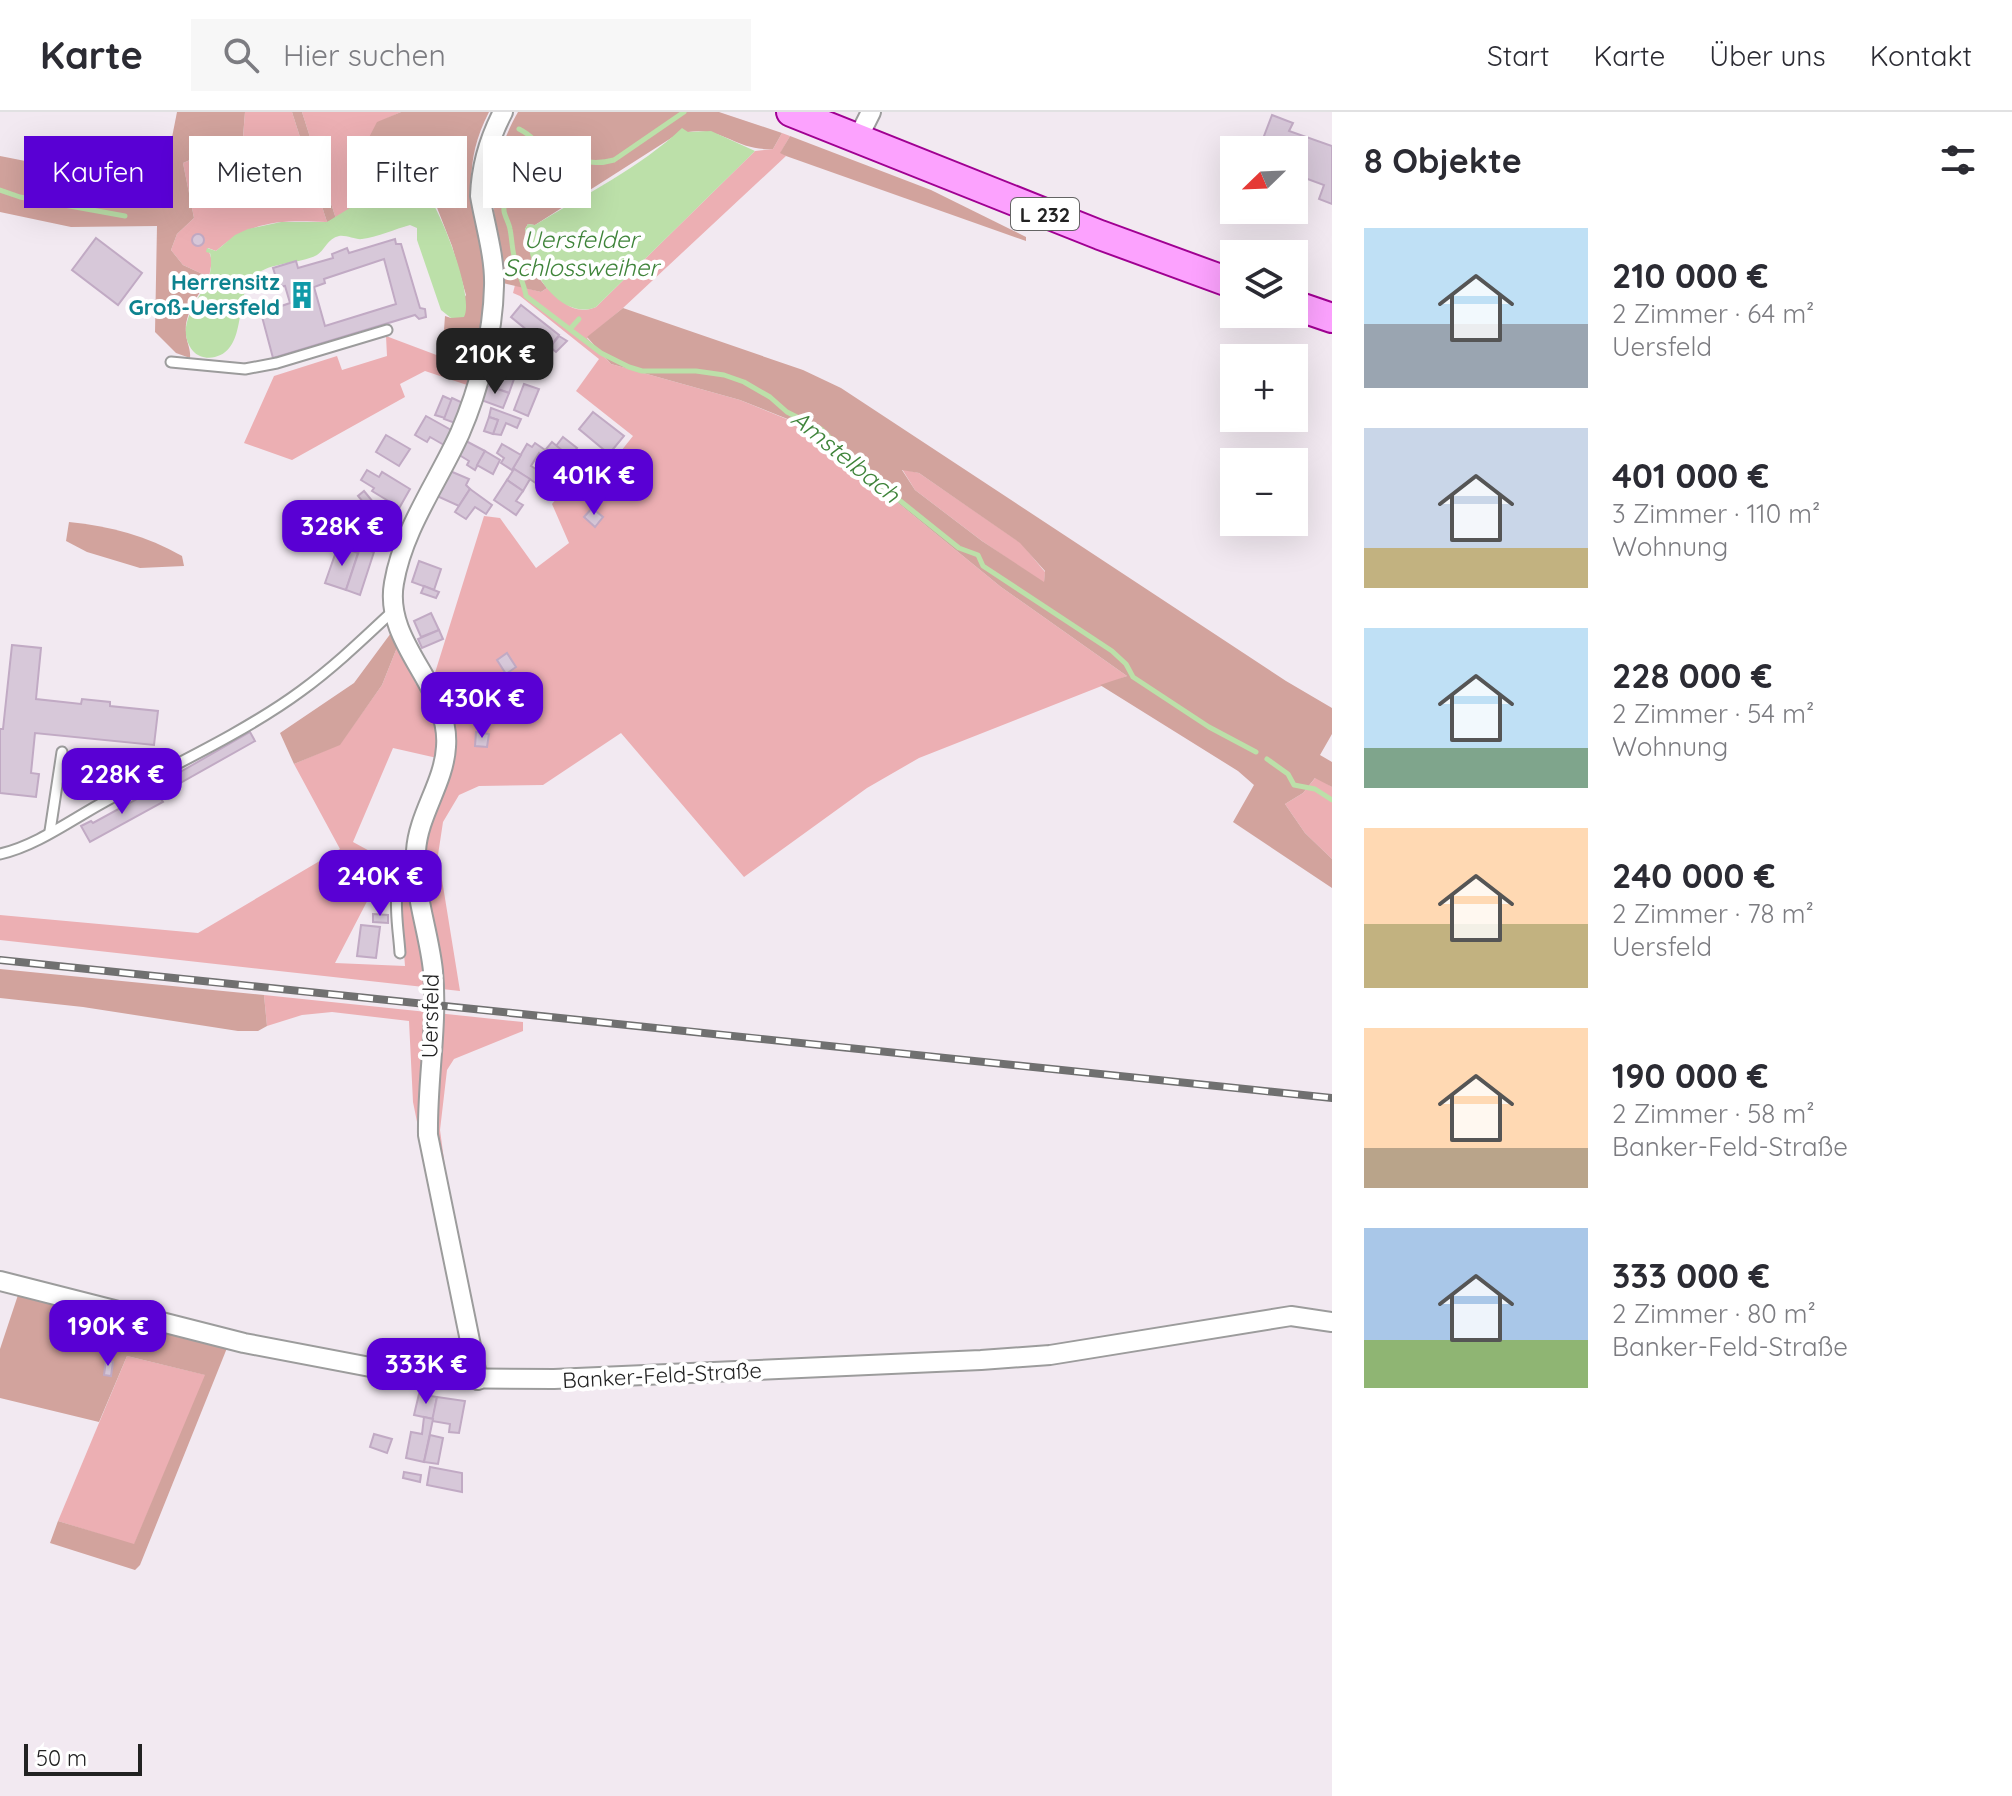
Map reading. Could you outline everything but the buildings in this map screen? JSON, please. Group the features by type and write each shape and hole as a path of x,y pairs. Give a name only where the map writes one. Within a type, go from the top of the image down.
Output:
{"main road":[{"name":"L 232","path":"791,112 976,187 1220,279"},
{"path":"1308,310 1332,318"}],"street":[{"name":"Uersfeld","path":"478,1380 428,1135 433,980 418,891 416,853 417,837 443,763 445,735 439,707 393,611 393,584 403,551 460,433 487,345 494,286 480,196 485,156 503,112"},
{"path":"858,138 871,112"},
{"name":"Banker-Feld-Straße","path":"0,1281 168,1325 285,1351 428,1378 478,1380 570,1379 981,1360 1050,1355 1291,1316 1332,1322"}],"lane":[{"path":"171,362 245,369 277,363 387,330"},
{"path":"0,854 14,851 298,693 337,663 393,611"},
{"path":"50,831 62,752"},
{"path":"400,953 396,897 398,880 404,865 416,853"}],"shaded area":[{"path":"177,112 245,112 243,136 189,136 189,160 183,163 189,208 192,208 194,218 177,234 171,250 183,265 209,277 186,325 190,358 176,353 155,332 157,226 71,227 0,212 0,156 24,161 24,208 173,208 172,136"},
{"path":"245,112 292,112 300,136 243,136"},
{"path":"292,112 302,112 310,136 300,136"},
{"path":"302,112 401,112 377,123 376,136 347,136 347,208 352,208 336,219 331,203 331,136 310,136"},
{"path":"401,112 489,112 478,138 472,182 486,292 478,347 458,348 443,344 445,316 451,318 466,295 437,208 467,208 467,136 370,136 377,122"},
{"path":"518,112 719,112 782,133 773,149 747,146 705,132 676,135 591,189 591,136 507,135"},
{"path":"782,133 790,136 781,152 786,156 587,338 611,364 740,400 789,420 832,449 1001,587 1127,676 919,758 867,788 744,877 621,733 543,785 479,786 459,795 443,822 438,855 460,991 0,940 0,915 198,933 340,849 294,764 340,744 382,685 398,645 416,684 434,676 484,516 500,518 536,568 569,543 552,504 588,460 605,471 633,436 576,391 599,359 513,293 515,285 541,292 547,288 575,309 596,307 755,151 773,149","holes":["393,748 437,758 401,886 405,966 335,963 388,861 353,842"]},
{"path":"790,136 931,190 1026,237 1026,241 786,156 780,153"},
{"path":"189,160 189,193 183,163"},
{"path":"331,203 336,219 327,222 323,208 331,208"},
{"path":"192,208 323,208 327,222 268,224 242,233 216,251 208,248 212,261 209,277 183,265 171,250 177,234 194,218"},
{"path":"494,208 562,208 535,225 528,224 525,229 538,277 547,288 541,292 503,283"},
{"path":"623,308 803,370 841,388 1286,681 1332,708 1332,734 1320,755 1332,762 1332,787 1315,778 1303,793 1285,804 1305,833 1332,859 1332,888 1233,822 1254,785 1238,771 1100,685 1127,676 1001,587 832,449 790,420 740,400 611,364 587,337","holes":["902,470 919,473 1020,543 1045,571 1044,582 982,541 915,490"]},
{"path":"386,336 471,368 467,385 425,371 400,384 405,397 292,460 244,443 274,376 337,356 342,370 387,356"},
{"path":"902,469 919,473 1021,543 1045,572 1044,583 915,490"},
{"path":"69,522 114,529 142,538 182,556 184,566 140,568 87,552 66,541"},
{"path":"391,633 398,645 382,685 340,745 294,764 280,733 354,683"},
{"path":"1316,777 1332,787 1332,859 1305,833 1285,804 1303,793"},
{"path":"0,969 264,995 267,1026 258,1031 238,1031 83,1007 0,998"},
{"path":"264,995 523,1022 523,1031 454,1059 447,1070 440,1130 447,1182 484,1363 489,1373 468,1374 413,1102 409,1021 332,1012 302,1015 267,1026"},
{"path":"18,1295 227,1348 140,1565 135,1570 50,1543 58,1521 134,1544 205,1375 127,1356 99,1422 0,1398 0,1349"},
{"path":"127,1356 206,1375 134,1545 58,1521"}],"water":[{"name":"Uersfelder Schlossweiher","path":"682,128 688,132 711,131 755,151 596,307 585,309 565,304 548,289 536,270 525,229 528,224 535,225 564,208 591,208 591,192"},
{"path":"350,208 435,208 460,272 466,306 464,317 451,318 441,310 417,240 417,228 410,225 362,239 339,236 317,255 260,272 247,286 232,344 215,357 200,356 193,351 188,342 187,323 209,277 211,259 207,248 216,251 235,235 248,229 281,222 327,222"}],"waterway":[{"path":"591,163 614,160 684,112"},
{"name":"Amstelbach","path":"519,129 533,139 538,149 530,169 506,200 504,211 526,296 601,353 629,367 642,371 696,371 724,375 770,397 787,412 821,429 868,475 959,548 978,555 983,566 1112,651 1126,664 1133,677 1209,727 1256,752"},
{"name":"Amstelbach","path":"0,190 20,197 125,216"},
{"path":"570,329 579,319"},
{"name":"Amstelbach","path":"1267,759 1288,774 1294,785 1315,789 1332,800"}],"railway":[{"path":"0,960 1332,1098"}],"place":[{"name":"Herrensitz Groß-Uersfeld","path":"302,295"}]}
